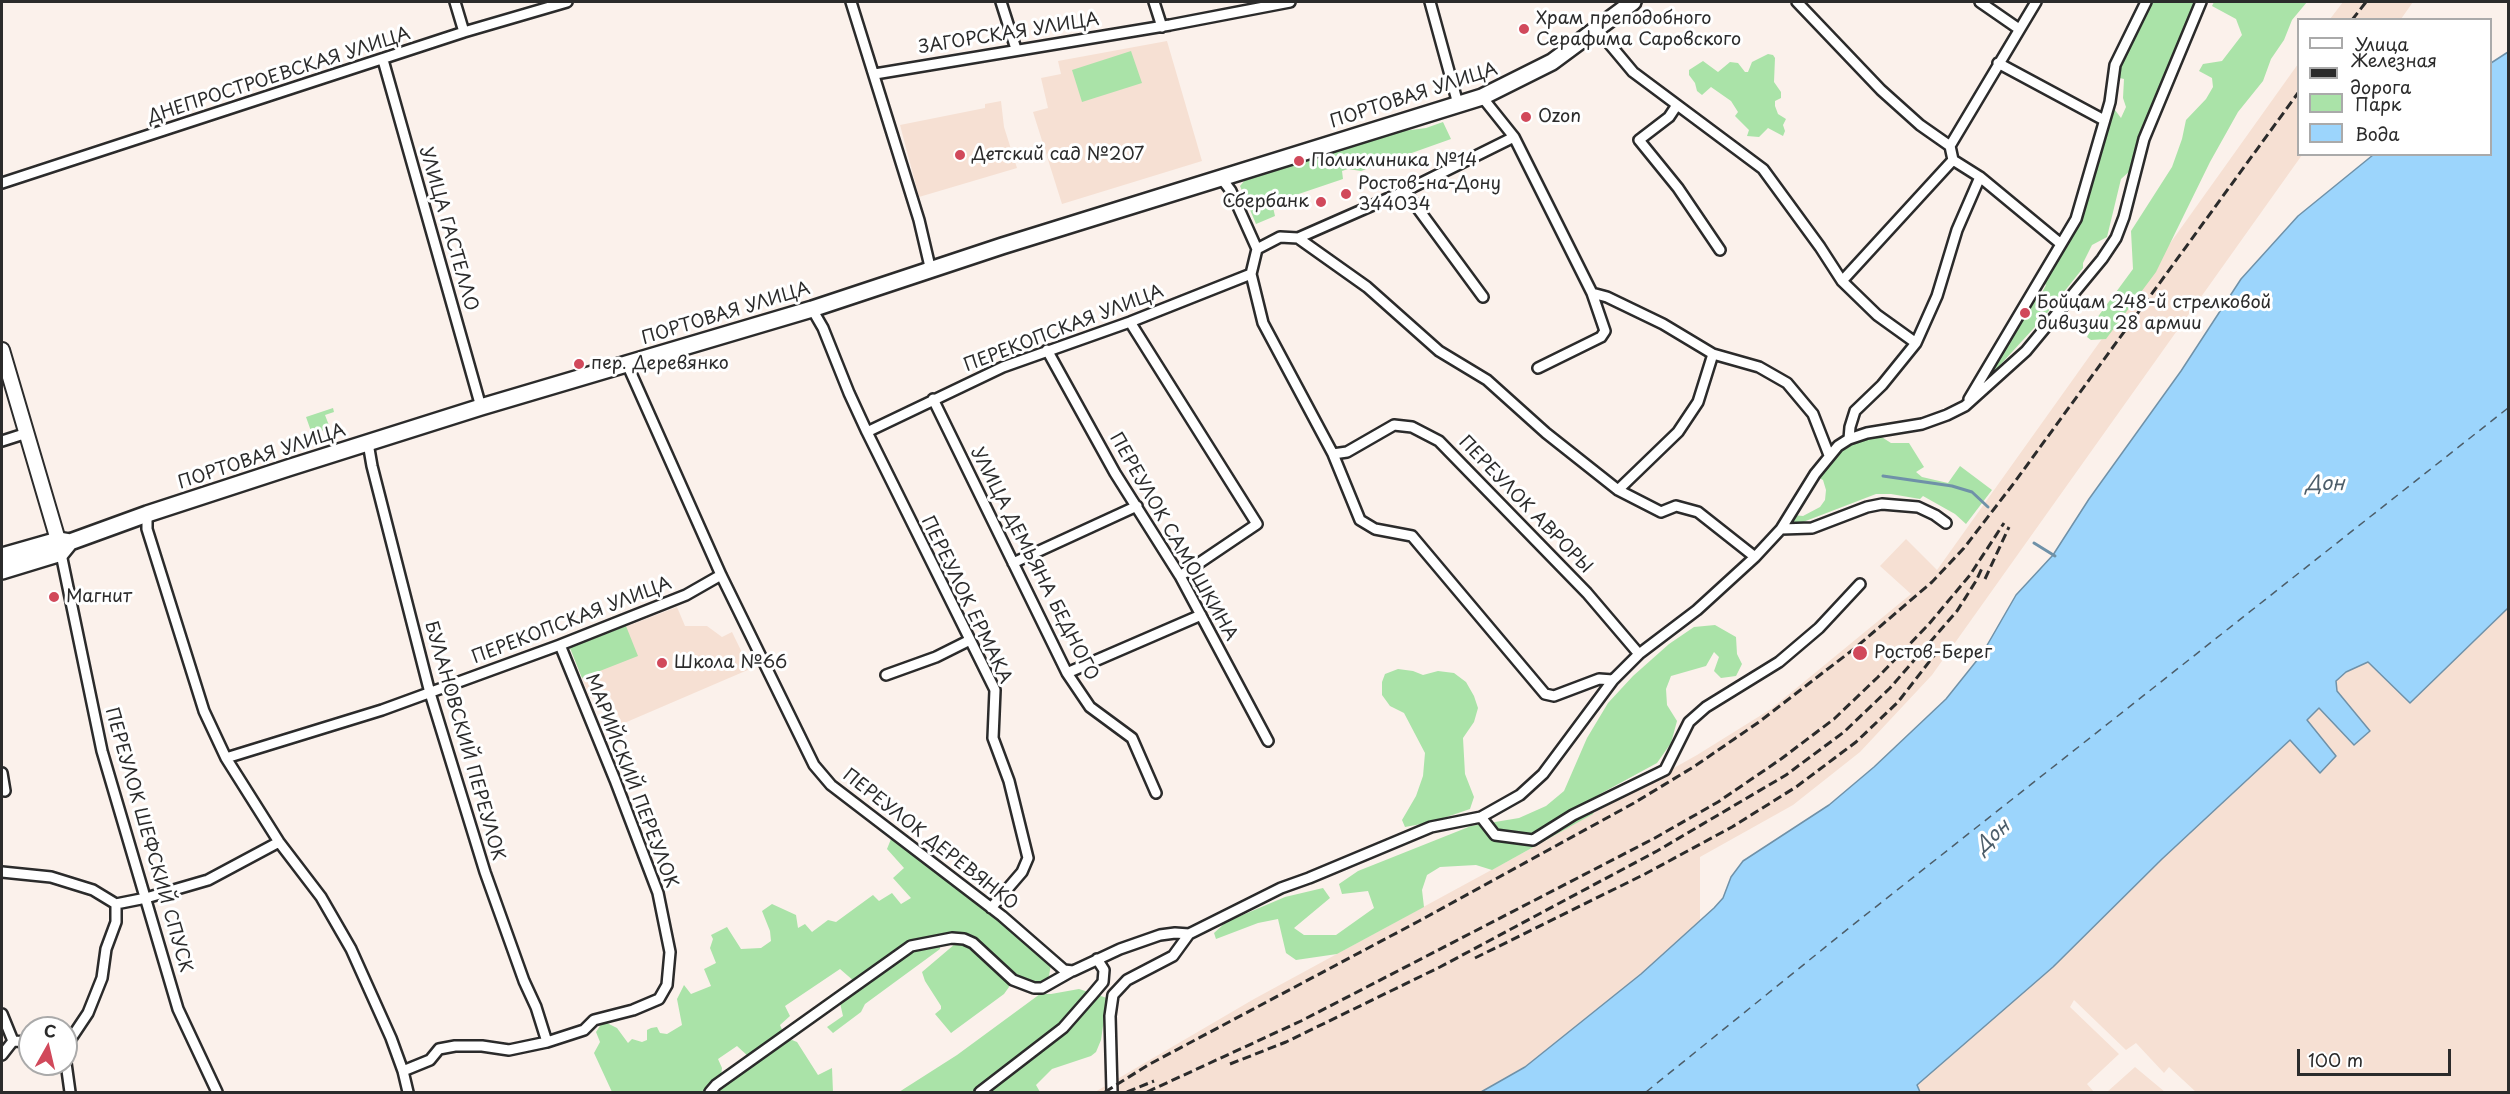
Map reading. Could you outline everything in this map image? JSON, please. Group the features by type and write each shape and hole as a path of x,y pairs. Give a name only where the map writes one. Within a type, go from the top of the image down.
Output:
{"main road":[{"name":"ПОРТОВАЯ УЛИЦА","path":"2,571 63,545 147,514 368,443 481,407 812,309 1482,97 1552,62 1633,2"},
{"name":"ПОРТОВАЯ УЛИЦА","path":"2,555 63,545"}],"street":[{"path":"455,2 464,32"},
{"name":"ДНЕПРОСТРОЕВСКАЯ УЛИЦА","path":"2,183 464,32 567,2"},
{"path":"851,2 919,220 931,271"},
{"path":"1001,2 1016,49"},
{"path":"1154,2 1162,27"},
{"name":"ЗАГОРСКАЯ УЛИЦА","path":"875,74 1016,49 1162,27 1233,6 1290,2"},
{"path":"1430,2 1458,104"},
{"path":"1797,2 1881,90 1920,125 1950,146"},
{"path":"1980,2 2019,29"},
{"path":"2036,2 1950,146 1953,160 1980,177 2061,244"},
{"path":"1965,406 2080,208 2110,102 2115,65 2146,2"},
{"path":"710,1092 716,1085 911,946 952,938 964,939 973,942 1012,980 1034,988 1042,988 1068,970 1160,935 1189,934 1281,888 1431,827 1481,817 1520,795 1543,774 1613,680 1639,654 1697,610 1755,557 1781,529 1828,455 1849,438 1922,424 1965,406 2026,351 2095,268 2116,238 2124,217 2144,139 2201,2"},
{"path":"1597,29 1633,72 1763,169 1820,246 1842,281 1877,315 1916,343"},
{"name":"УЛИЦА ГАСТЕЛЛО","path":"383,60 481,407"},
{"path":"1998,63 2104,120"},
{"path":"1482,97 1514,137 1592,293 1605,331 1600,337 1538,368"},
{"path":"1677,105 1669,117 1639,140 1678,188 1720,250"},
{"path":"1257,249 1280,237 1298,238 1405,191 1514,137"},
{"path":"1842,281 1953,160"},
{"path":"1849,438 1855,411 1882,385 1916,343 1937,296 1957,230 1980,177"},
{"path":"1222,178 1231,191 1257,249 1251,274 1263,323 1333,454 1360,520 1375,529 1412,536 1545,694 1554,696 1599,679 1613,680"},
{"path":"1405,191 1483,297"},
{"path":"1298,238 1367,287 1439,351 1487,380 1546,433 1618,490 1661,512 1677,506 1698,512 1755,557"},
{"name":"ПЕРЕКОПСКАЯ УЛИЦА","path":"867,432 933,399 1047,350 1130,322 1251,274"},
{"path":"1592,293 1607,297 1663,324 1713,354 1759,367 1787,382 1813,414 1828,455"},
{"name":"ПЕРЕУЛОК ЕРМАКА","path":"812,309 823,328 867,432 995,690 993,738 1009,781 1028,858 1022,872 991,908"},
{"path":"1130,322 1257,524 1180,576"},
{"path":"2,350 63,545"},
{"name":"ПЕРЕУЛОК САМОШКИНА","path":"1047,350 1115,473 1180,576 1268,741"},
{"path":"1618,490 1678,432 1698,402 1713,354"},
{"name":"ПЕРЕУЛОК ДЕРЕВЯНКО","path":"627,364 721,575 814,765 831,785 1068,970"},
{"name":"УЛИЦА ДЕМЬЯНА БЕДНОГО","path":"933,399 1067,673 1090,707 1132,738 1156,793"},
{"name":"ПЕРЕУЛОК АВРОРЫ","path":"1333,454 1347,452 1394,425 1412,427 1439,441 1587,592 1639,654"},
{"path":"2,441 27,433"},
{"name":"БУЛАНОВСКИЙ ПЕРЕУЛОК","path":"368,443 430,693 485,872 524,981 536,1006 547,1042"},
{"path":"1781,529 1812,528 1867,507 1882,504 1918,507 1946,523"},
{"path":"1013,563 1137,506"},
{"path":"147,514 147,529 204,711 226,758 279,842 321,897 351,949 380,1011 403,1071 408,1092"},
{"name":"ПЕРЕУЛОК ШЕФСКИЙ СПУСК","path":"63,545 102,751 178,1009 217,1092"},
{"name":"ПЕРЕКОПСКАЯ УЛИЦА","path":"226,758 430,693 560,645 686,595 721,575"},
{"path":"1481,817 1495,835 1533,840 1573,815 1665,770 1689,722 1706,707 1779,662 1819,628 1860,584"},
{"path":"1067,673 1202,615"},
{"path":"886,675 936,657 970,640"},
{"name":"МАРИЙСКИЙ ПЕРЕУЛОК","path":"547,1042 584,1030 594,1020 633,1010 659,999 667,985 670,952 658,892 560,645"},
{"path":"2,773 5,790"},
{"path":"2,872 51,877 93,890 116,904 208,880 279,842"},
{"path":"78,1028 88,1013 102,978 106,949 116,922 116,904"},
{"path":"1112,1092 1110,1016 1113,995 1127,980 1173,956 1189,934"},
{"path":"980,1092 1063,1028 1103,982 1104,970 1097,960"},
{"path":"2,1014 12,1041"},
{"path":"12,1041 18,1041"},
{"path":"2,1055 12,1041"},
{"path":"403,1071 430,1060 439,1049 482,1046 509,1050 547,1042"},
{"path":"68,1076 70,1092"}],"shaded area":[{"path":"2343,2 2413,2 2402,18 2331,18"},
{"path":"1167,41 1202,161 1062,204 1033,112 1048,108 1041,78 1061,74 1058,61"},
{"path":"2297,65 2297,156 2301,156 1932,675 1860,752 1793,805 1700,857 1700,920 1641,974 1525,1067 1481,1092 1095,1092 1254,999 1697,755 1771,709 1911,594 1880,566 1906,539 1937,570"},
{"name":"Детский сад №207","path":"1001,101 1004,127 1017,168 919,197 900,125 985,108 985,104"},
{"name":"Школа №66","path":"677,607 685,626 707,626 722,637 732,632 750,669 622,724 608,691 590,698 570,648"},
{"path":"2508,608 2508,1092 2196,1092 2169,1067 2164,1073 2136,1043 2126,1050 2074,1000 2070,1007 2119,1054 2087,1084 2094,1092 1920,1092 1916,1085 2053,967 2162,859 2290,739 2320,773 2307,719 2319,708 2353,745 2369,731 2337,691 2336,681 2346,672 2368,662 2410,702"},
{"path":"2135,1067 2165,1092 2107,1092"}],"green space":[{"path":"2148,2 2197,2 2149,111 2131,170 2121,179 2107,237 2092,245 2083,263 2083,268 2044,317 1981,386 2033,297 2039,298 2046,285 2042,281 2078,220 2091,176 2095,177 2097,168 2093,166 2107,114 2115,110 2121,118 2126,107 2123,98 2124,79 2115,77 2117,65"},
{"path":"2214,2 2307,2 2292,20 2284,40 2271,59 2263,81 2238,112 2210,162 2156,272 2106,339 2091,340 2087,337 2094,322 2133,269 2131,231 2172,167 2186,120 2206,99 2213,87 2212,78 2199,71 2203,64 2222,61 2242,35 2236,19 2212,6"},
{"path":"1131,51 1142,83 1082,102 1072,70"},
{"path":"1768,54 1775,58 1774,82 1781,92 1781,98 1775,101 1775,106 1778,114 1786,119 1783,125 1785,131 1783,136 1768,128 1759,137 1747,136 1749,130 1735,116 1738,112 1731,101 1711,87 1702,95 1697,91 1689,70 1703,61 1718,72 1730,62 1738,63 1745,72 1748,72 1752,62"},
{"path":"1443,122 1451,139 1361,171 1348,169 1342,171 1343,179 1272,203 1275,216 1256,224 1240,186 1245,180 1403,131 1426,128"},
{"path":"333,408 334,412 325,415 330,428 312,434 306,417"},
{"path":"1880,436 1891,443 1909,443 1924,467 1916,472 1922,477 1948,483 1960,466 1992,490 1966,524 1955,514 1923,496 1920,499 1891,494 1876,494 1803,522 1789,522 1793,515 1803,516 1820,507 1825,500 1826,490 1823,480 1819,478 1833,458 1852,443 1867,437"},
{"path":"1715,625 1736,637 1737,654 1742,664 1736,676 1721,678 1714,671 1719,657 1714,652 1706,666 1671,676 1666,689 1667,705 1677,721 1671,743 1657,763 1600,794 1593,814 1492,870 1476,865 1440,867 1427,875 1422,890 1424,907 1337,954 1296,960 1286,953 1278,919 1258,923 1216,939 1214,933 1226,922 1285,897 1323,888 1330,898 1294,928 1304,935 1336,935 1374,908 1368,891 1342,894 1339,884 1358,871 1471,826 1519,818 1546,806 1564,791 1587,738 1608,703 1633,676 1669,644 1694,627"},
{"path":"626,626 638,656 582,678 570,648"},
{"path":"1398,669 1423,675 1438,671 1454,673 1466,682 1478,708 1474,722 1463,738 1465,774 1474,797 1470,809 1432,822 1405,827 1402,820 1416,796 1423,776 1425,753 1404,713 1390,706 1382,695 1382,682 1385,674"},
{"path":"895,837 989,910 1051,964 1049,976 1044,981 1029,983 1000,964 975,940 937,937 855,982 840,969 785,1006 790,1016 780,1025 784,1034 750,1058 737,1046 718,1059 722,1068 721,1076 702,1092 612,1092 594,1053 600,1042 596,1032 603,1021 617,1028 628,1043 632,1039 642,1042 647,1040 647,1030 651,1028 657,1027 660,1033 667,1034 682,1025 677,999 684,985 691,994 711,986 704,969 716,963 710,948 713,939 711,935 727,927 741,949 761,948 771,941 770,931 762,911 772,904 796,915 798,928 805,924 812,932 828,920 836,922 873,895 879,901 892,893 901,904 911,898 893,878 904,868 887,849 891,839"},
{"path":"955,944 970,946 986,964 1008,981 1009,987 1004,994 951,1033 935,1014 941,1006 922,972"},
{"path":"940,945 940,949 865,1004 861,1012 833,1033 827,1027 843,1016 840,1003 912,950"},
{"path":"1079,989 1107,998 1101,1040 1096,1052 1091,1056 1052,1069 1036,1085 1040,1092 899,1092 957,1055 1040,994"},
{"path":"787,1041 797,1042 818,1075 832,1068 833,1092 715,1092"}],"water":[{"name":"Дон","path":"2508,52 2508,608 2410,703 2368,662 2346,672 2336,681 2337,691 2370,731 2354,745 2319,708 2307,720 2336,756 2320,773 2290,740 2162,859 2053,967 1917,1085 1920,1092 1481,1092 1525,1067 1641,974 1714,908 1723,898 1731,877 1743,861 1829,805 1874,767 1946,699 1982,654 2016,595 2053,555 2089,499 2181,371 2241,279 2298,216 2372,156 2492,156 2492,62"}],"waterway":[{"path":"1883,476 1952,486 1972,492 1988,507"},
{"path":"2034,543 2055,556"}],"ferry route":[{"path":"1646,1092 1849,928 2508,408"}],"railway":[{"path":"2354,18 2366,2"},
{"path":"1105,1092 1148,1065 1419,921 1634,803 1695,766 1759,722 1855,648 1932,582 1964,548 2014,483 2297,94"},
{"path":"1147,1092 1301,1021 1653,839 1718,802 1834,719 1878,677 1929,624 1970,575 2004,523"},
{"path":"1985,579 2009,527"},
{"path":"1230,1064 1286,1042 1440,967 1657,851 1786,775 1844,732 1890,688 1957,611 1983,566"},
{"path":"1475,958 1645,874 1732,827 1796,787 1856,742 1898,702 1936,653"},
{"path":"1127,1092 1154,1081"}],"place":[{"name":"Храм преподобного Серафима Саровского","path":"1524,29"},
{"name":"Ozon","path":"1526,117"},
{"name":"Детский сад №207","path":"960,155"},
{"name":"Поликлиника №14","path":"1299,161"},
{"name":"Ростов-на-Дону 344034","path":"1346,194"},
{"name":"Сбербанк","path":"1321,202"},
{"name":"Бойцам 248-й стрелковой дивизии 28 армии","path":"2025,313"},
{"name":"пер. Деревянко","path":"579,364"},
{"name":"Магнит","path":"54,597"},
{"name":"Ростов-Берег","path":"1860,653"},
{"name":"Школа №66","path":"662,663"}]}
